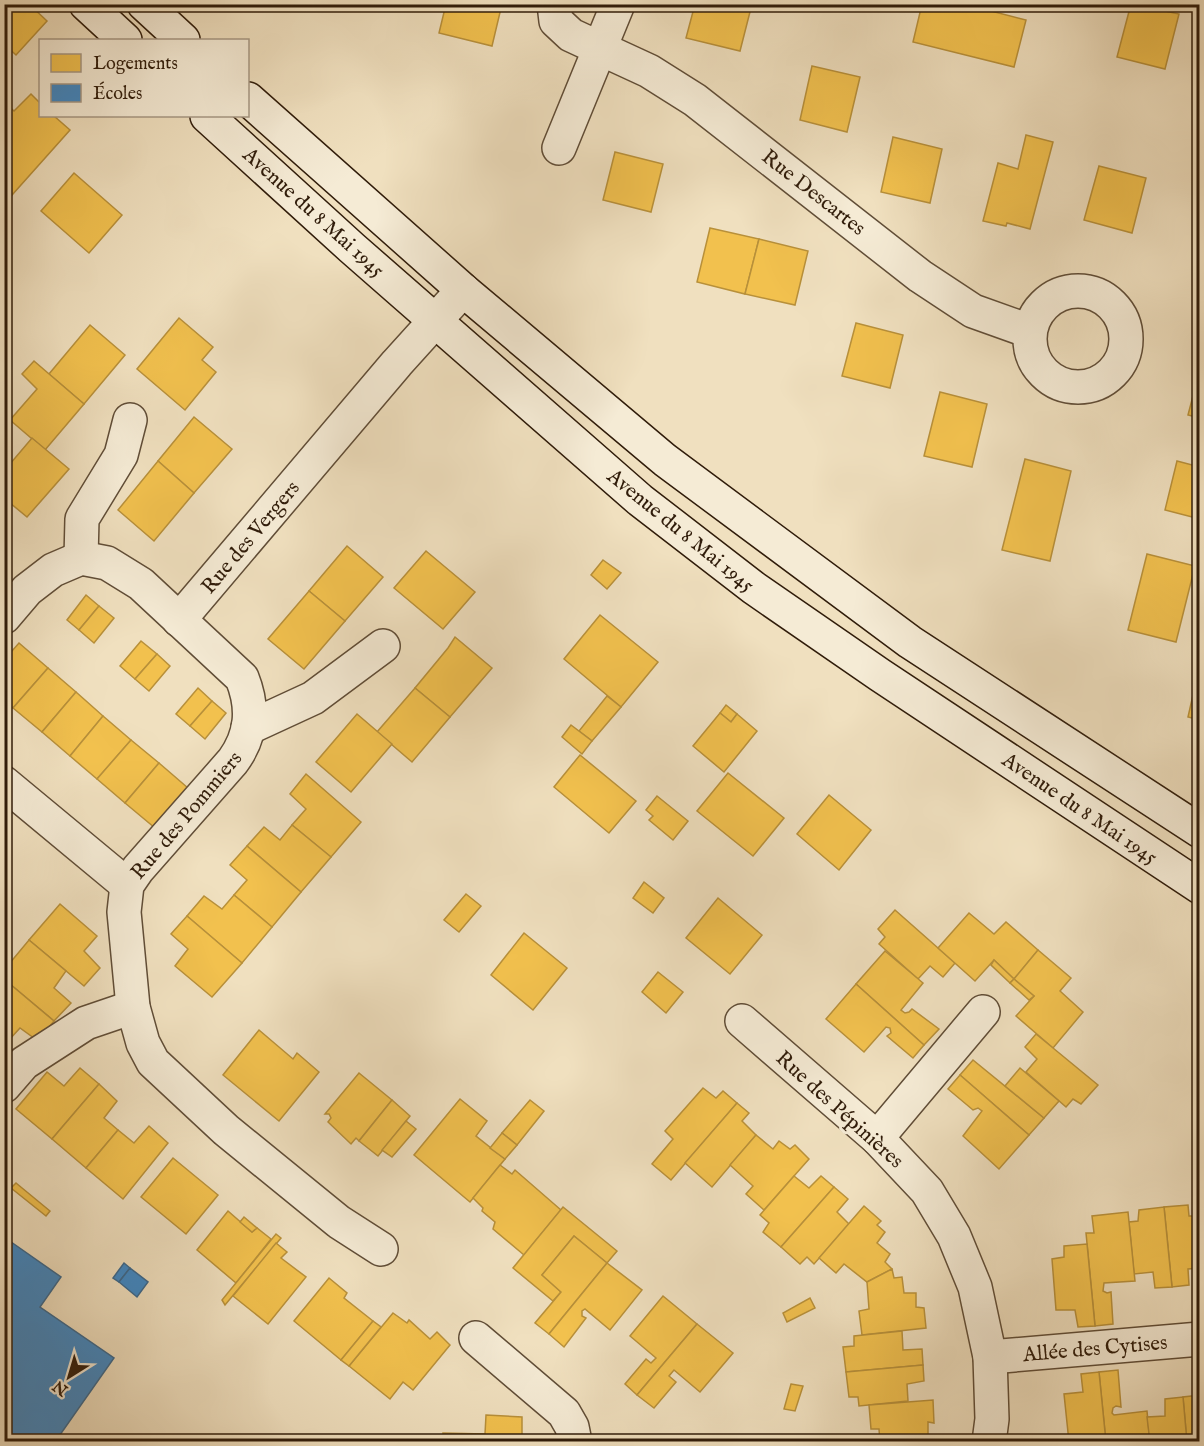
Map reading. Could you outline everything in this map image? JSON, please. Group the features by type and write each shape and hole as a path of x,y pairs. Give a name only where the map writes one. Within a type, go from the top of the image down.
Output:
{"street":[{"path":"86,4 124,39"},
{"path":"144,4 182,39"},
{"name":"Rue Descartes","path":"554,4 556,21 571,35 602,47 649,71 695,100 920,276 973,311 1029,331"},
{"path":"559,148 618,4"},
{"name":"Avenue du 8 Mai 1945","path":"249,100 463,290 665,460 910,642 1200,831"},
{"name":"Avenue du 8 Mai 1945","path":"208,117 352,248 640,500 753,588 1200,887"},
{"name":"Rue des Vergers","path":"179,620 397,363 463,290"},
{"path":"81,558 82,519 121,455 130,420"},
{"path":"4,617 27,590 53,570 81,558 107,563 141,584 179,620"},
{"name":"Rue des Pommiers","path":"179,620 242,678 248,694 249,728 243,747 233,761 138,869 127,885 123,912 133,1007 143,1042 153,1062 226,1130 339,1222 381,1249"},
{"path":"249,728 313,698 383,646"},
{"path":"4,783 127,885"},
{"path":"4,1086 24,1063 86,1023 133,1007"},
{"path":"877,1138 983,1012"},
{"name":"Rue des Pépinières","path":"742,1021 877,1138 927,1191 954,1236 975,1287 990,1357 992,1419 989,1442"},
{"path":"476,1338 564,1413 572,1427 575,1442"},
{"name":"Allée des Cytises","path":"990,1357 1200,1340"}],"building: Logements":[{"path":"4,4 29,4 47,21 16,55 4,44"},
{"path":"446,4 502,4 492,46 439,33"},
{"path":"695,4 752,4 740,51 686,38"},
{"path":"922,4 964,4 1026,20 1014,67 913,42"},
{"path":"1131,4 1179,14 1165,69 1117,57"},
{"path":"812,66 860,77 847,132 800,120"},
{"path":"31,94 39,102 39,117 55,117 70,130 4,204 4,102 14,111"},
{"path":"1026,135 1053,142 1030,229 1007,223 1006,226 983,221 998,163 1018,169"},
{"path":"893,137 942,149 930,203 881,192"},
{"path":"615,152 663,164 651,212 603,200"},
{"path":"1099,166 1146,178 1132,233 1084,220"},
{"path":"74,173 122,215 89,253 41,211"},
{"path":"710,228 759,239 745,294 697,282"},
{"path":"759,239 808,251 795,305 745,294"},
{"path":"179,318 213,347 202,360 216,372 185,410 137,369"},
{"path":"856,323 903,335 890,388 842,376"},
{"path":"90,325 125,355 84,404 49,374"},
{"path":"34,361 84,404 45,450 10,420 37,389 22,374"},
{"path":"1200,369 1200,418 1188,415"},
{"path":"940,392 987,404 972,467 924,456"},
{"path":"194,417 232,449 194,493 158,461"},
{"path":"32,438 69,469 27,517 4,498 4,471"},
{"path":"1025,459 1071,471 1050,561 1002,550"},
{"path":"158,461 194,493 154,541 118,510"},
{"path":"1177,461 1200,467 1200,519 1165,510"},
{"path":"347,546 383,577 345,621 309,591"},
{"path":"426,551 475,592 443,629 394,588"},
{"path":"1147,554 1195,566 1176,642 1128,630"},
{"path":"603,560 621,573 607,589 591,575"},
{"path":"309,591 345,621 304,669 268,639"},
{"path":"86,595 99,606 79,630 67,620"},
{"path":"99,606 114,618 94,643 79,630"},
{"path":"600,615 658,662 621,707 564,659"},
{"path":"455,637 492,668 450,717 415,688"},
{"path":"141,641 157,654 135,679 120,666"},
{"path":"19,643 48,668 13,708 4,701 4,660"},
{"path":"157,654 170,666 149,691 135,679"},
{"path":"48,668 76,692 42,732 13,708"},
{"path":"1195,686 1200,687 1200,720 1188,717"},
{"path":"198,688 212,701 190,726 176,714"},
{"path":"415,688 450,717 412,762 377,732"},
{"path":"76,692 103,716 70,756 42,732"},
{"path":"607,696 621,707 592,741 579,731"},
{"path":"212,701 226,713 205,739 190,726"},
{"path":"726,705 737,714 731,722 720,713"},
{"path":"720,713 731,722 737,714 757,731 724,772 693,746"},
{"path":"357,714 392,744 351,792 316,762"},
{"path":"103,716 131,740 97,779 70,756"},
{"path":"571,725 592,741 582,754 562,737"},
{"path":"131,740 159,763 125,803 97,779"},
{"path":"580,755 636,801 609,833 554,787"},
{"path":"159,763 188,788 155,828 125,803"},
{"path":"728,773 784,818 753,856 697,811"},
{"path":"306,774 361,822 331,857 292,825 306,809 290,794"},
{"path":"829,795 871,830 839,870 797,834"},
{"path":"657,796 688,821 673,840 649,820 653,816 646,810"},
{"path":"292,825 331,857 301,892 247,846 264,827 280,840"},
{"path":"247,846 301,892 272,927 234,895 247,880 230,865"},
{"path":"644,882 664,898 653,913 633,898"},
{"path":"466,894 481,906 459,932 444,920"},
{"path":"234,895 272,927 242,963 187,916 204,896 222,909"},
{"path":"718,898 762,935 730,974 686,938"},
{"path":"60,904 97,936 84,951 100,968 84,986 29,940"},
{"path":"895,910 955,963 943,977 930,966 918,979 879,944 885,937 878,929"},
{"path":"969,913 994,934 1006,922 1038,950 1014,979 994,960 975,981 938,948"},
{"path":"187,916 242,963 212,997 175,966 188,949 171,934"},
{"path":"524,933 567,968 533,1010 491,975"},
{"path":"29,940 66,971 54,988 71,1003 54,1021 4,979 4,970"},
{"path":"1038,950 1071,978 1060,991 1083,1012 1053,1048 1016,1016 1034,996 1014,979"},
{"path":"885,951 923,983 901,1010 905,1013 912,1009 939,1029 924,1045 856,984"},
{"path":"994,960 1014,979 1010,983 991,965"},
{"path":"658,972 683,992 666,1013 642,992"},
{"path":"4,979 54,1021 38,1041 20,1028 8,1041 4,1039"},
{"path":"1014,979 1034,996 1029,1000 1010,983"},
{"path":"856,984 924,1045 913,1058 887,1036 891,1033 890,1028 886,1027 864,1052 826,1019"},
{"path":"259,1030 293,1059 297,1053 319,1072 279,1121 223,1075"},
{"path":"1036,1034 1098,1085 1081,1104 1073,1099 1066,1107 1026,1072 1037,1059 1025,1047"},
{"path":"973,1060 1044,1118 1029,1135 960,1075"},
{"path":"80,1068 99,1084 52,1139 16,1109 47,1072 64,1086"},
{"path":"1020,1068 1059,1101 1044,1118 1005,1086"},
{"path":"359,1073 392,1100 359,1141 356,1138 351,1144 328,1122 331,1118 329,1114 325,1114"},
{"path":"960,1075 1029,1135 999,1169 963,1136 982,1111 978,1108 973,1110 948,1089"},
{"path":"99,1084 117,1101 104,1118 118,1130 86,1168 52,1139"},
{"path":"703,1088 716,1098 723,1091 737,1103 671,1180 652,1164 673,1139 665,1131"},
{"path":"460,1099 487,1121 476,1136 505,1159 470,1202 414,1155"},
{"path":"392,1100 410,1116 378,1156 359,1141"},
{"path":"530,1100 544,1111 517,1145 502,1133"},
{"path":"737,1103 749,1113 742,1121 756,1135 712,1187 685,1163"},
{"path":"406,1121 416,1129 392,1157 382,1150"},
{"path":"149,1126 168,1143 123,1199 86,1168 118,1130 134,1143"},
{"path":"502,1133 517,1145 505,1159 490,1148"},
{"path":"756,1135 773,1149 779,1141 790,1149 795,1145 809,1159 764,1210 746,1194 753,1186 730,1165"},
{"path":"173,1158 218,1195 186,1234 141,1197"},
{"path":"500,1165 512,1174 515,1170 561,1210 524,1255 493,1229 495,1222 482,1211 483,1208 473,1198"},
{"path":"794,1176 809,1188 821,1176 834,1187 781,1247 763,1232 769,1223 760,1215"},
{"path":"16,1183 50,1211 46,1216 11,1188"},
{"path":"834,1187 848,1199 837,1212 849,1224 814,1264 807,1257 800,1264 781,1247"},
{"path":"1188,1205 1189,1216 1200,1216 1200,1268 1188,1269 1189,1285 1172,1287 1164,1207"},
{"path":"864,1206 881,1221 877,1225 885,1232 877,1243 890,1254 885,1262 892,1269 867,1282 844,1264 836,1273 819,1258"},
{"path":"563,1207 617,1251 607,1263 574,1236 542,1275 561,1292 553,1301 513,1268"},
{"path":"1164,1207 1172,1287 1155,1288 1153,1272 1134,1274 1129,1222 1138,1221 1139,1210"},
{"path":"228,1211 252,1232 257,1228 271,1239 236,1283 197,1250"},
{"path":"1128,1212 1135,1281 1104,1283 1103,1291 1111,1292 1113,1324 1095,1326 1086,1233 1094,1233 1092,1216"},
{"path":"244,1217 257,1228 252,1232 240,1222"},
{"path":"276,1234 281,1238 225,1305 222,1300"},
{"path":"574,1236 607,1263 549,1334 535,1323 561,1292 542,1275"},
{"path":"276,1243 287,1252 281,1258 306,1277 268,1324 233,1296"},
{"path":"1087,1244 1095,1326 1078,1327 1075,1310 1056,1310 1052,1259 1064,1257 1064,1246"},
{"path":"607,1263 642,1290 610,1330 585,1309 582,1311 582,1316 586,1318 564,1347 549,1334"},
{"path":"892,1269 894,1278 902,1277 904,1293 916,1293 916,1307 924,1308 926,1328 862,1335 859,1311 869,1309 867,1282"},
{"path":"329,1278 347,1293 344,1298 373,1321 341,1360 294,1321"},
{"path":"663,1296 697,1324 637,1395 625,1384 646,1359 651,1363 656,1358 630,1336"},
{"path":"810,1298 815,1308 787,1322 783,1313"},
{"path":"393,1313 407,1323 409,1320 430,1339 437,1332 450,1345 413,1390 403,1382 390,1399 349,1366"},
{"path":"373,1321 381,1327 349,1366 341,1360"},
{"path":"697,1324 733,1353 700,1392 674,1370 669,1376 676,1382 654,1408 637,1395"},
{"path":"902,1331 903,1350 922,1349 923,1365 846,1372 843,1347 854,1346 854,1336"},
{"path":"923,1365 924,1381 907,1384 908,1401 859,1406 858,1397 849,1397 846,1372"},
{"path":"1118,1370 1121,1407 1113,1408 1112,1413 1114,1415 1147,1411 1150,1442 1106,1442 1099,1372"},
{"path":"1099,1372 1106,1442 1069,1442 1064,1394 1083,1392 1081,1374"},
{"path":"791,1384 803,1386 795,1411 784,1409"},
{"path":"1200,1395 1200,1442 1187,1442 1183,1397"},
{"path":"1183,1397 1187,1442 1150,1442 1147,1417 1165,1416 1165,1399"},
{"path":"933,1400 934,1423 928,1422 928,1437 919,1438 919,1442 880,1442 879,1429 871,1429 869,1405"},
{"path":"486,1415 522,1417 522,1442 443,1442 443,1433 485,1434"}],"building: Écoles":[{"path":"4,1237 61,1277 40,1307 114,1358 55,1442 4,1442"},
{"path":"124,1263 130,1268 119,1282 113,1278"},
{"path":"130,1268 148,1282 137,1297 119,1282"}]}
